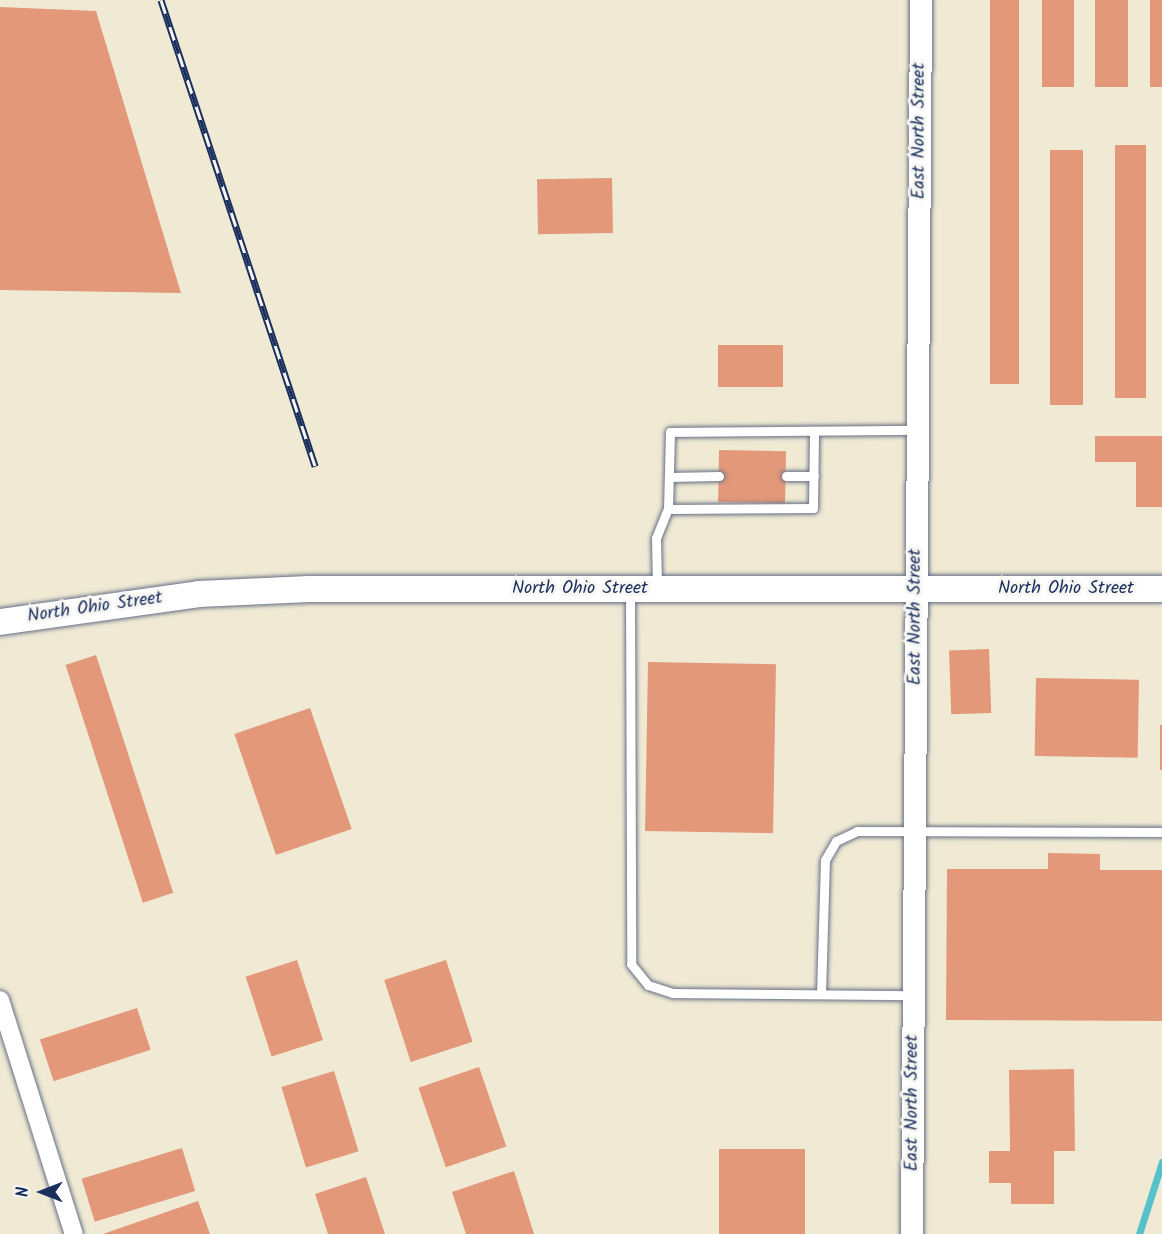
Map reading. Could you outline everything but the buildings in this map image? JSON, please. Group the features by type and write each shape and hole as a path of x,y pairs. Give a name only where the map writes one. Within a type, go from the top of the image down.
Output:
{"main road":[{"name":"North Ohio Street","path":"0,622 199,594 309,589 1162,589"}],"street":[{"name":"East North Street","path":"912,1234 921,0"},
{"path":"0,1000 74,1234"}],"lane":[{"path":"657,589 656,538 668,509 670,432 918,430"},
{"path":"668,509 813,508 814,432"},
{"path":"669,477 719,476"},
{"path":"786,476 814,476"},
{"path":"630,589 631,964 648,985 673,993 913,995"},
{"path":"821,994 825,860 836,841 857,831 1162,832"}],"waterway":[{"path":"1139,1234 1162,1162"}],"railway":[{"path":"161,0 315,466"}]}
